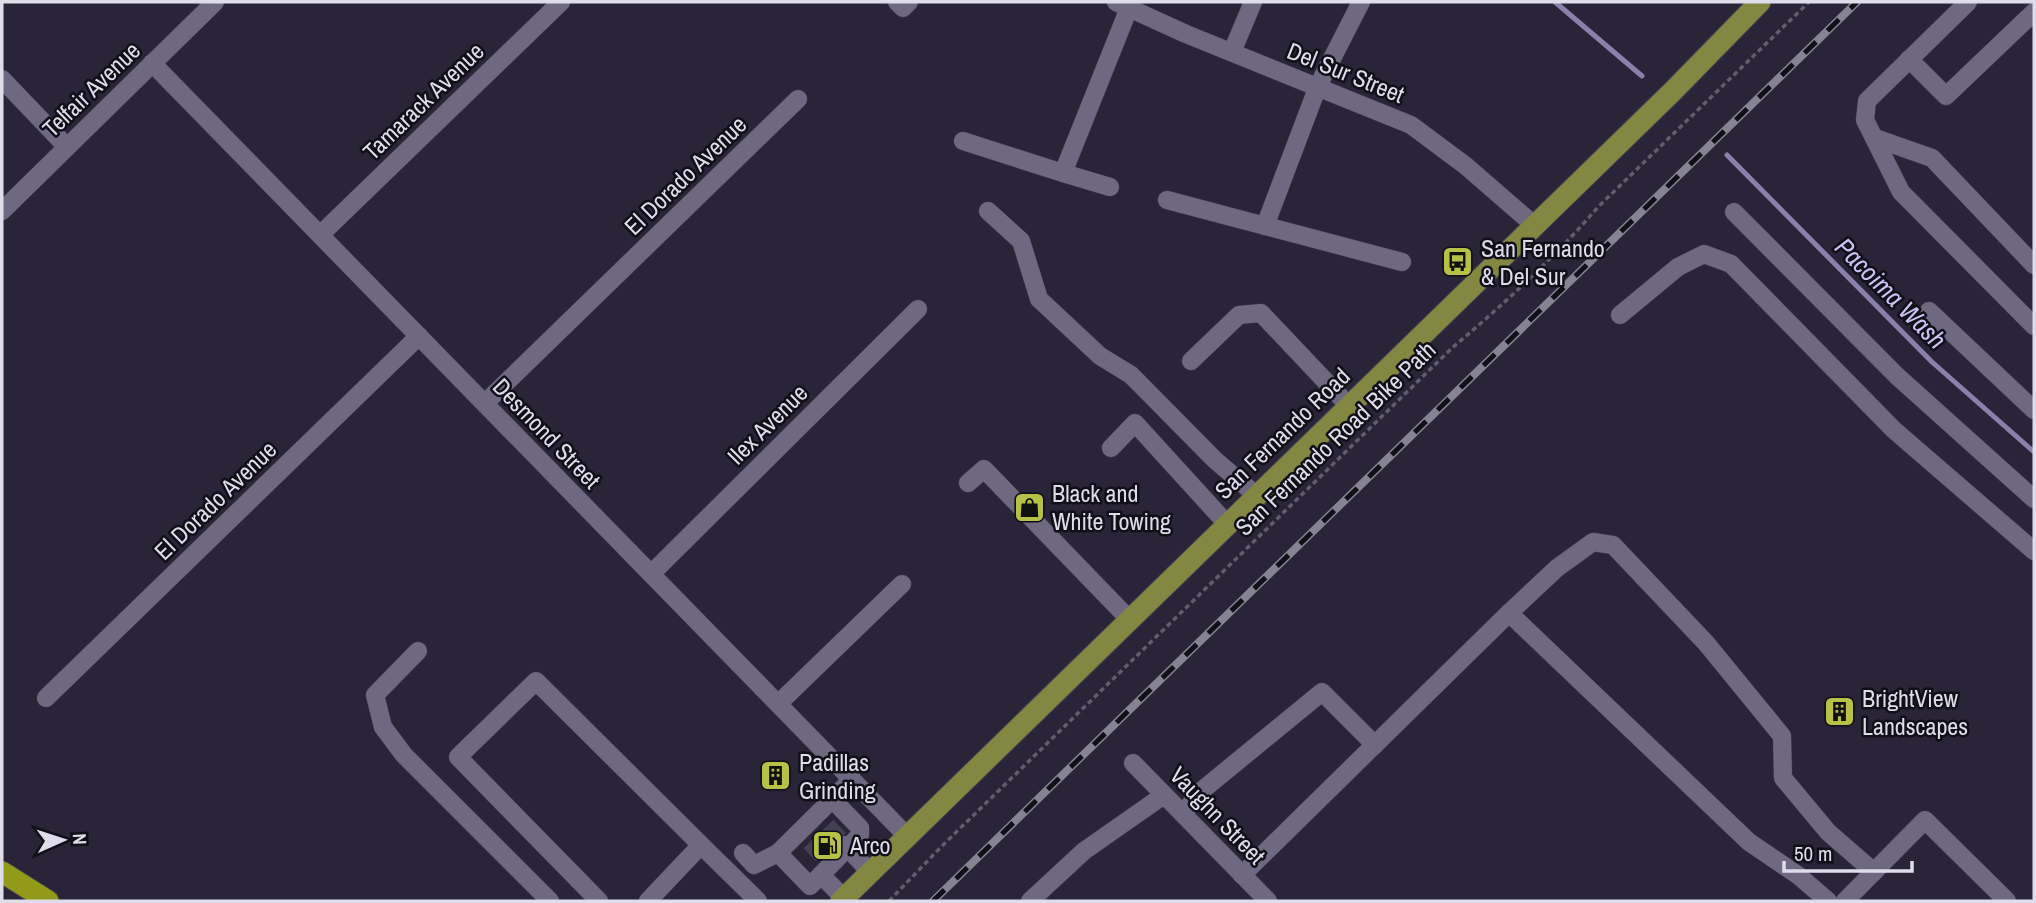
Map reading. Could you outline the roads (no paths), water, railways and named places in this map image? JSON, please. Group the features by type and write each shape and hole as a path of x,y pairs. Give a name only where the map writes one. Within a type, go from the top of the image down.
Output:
{"highway":[{"path":"2,872 48,901"}],"main road":[{"name":"San Fernando Road","path":"842,900 1673,91 1760,2"}],"street":[{"name":"Telfair Avenue","path":"2,211 215,2"},
{"name":"Tamarack Avenue","path":"320,235 561,2"},
{"path":"897,2 903,8 909,2"},
{"path":"1232,52 1253,2"},
{"path":"1265,226 1318,86 1361,2"},
{"path":"1968,2 1867,101 1865,120 1901,192 2034,326"},
{"path":"1063,173 1122,5"},
{"name":"Del Sur Street","path":"1122,5 1411,125 1466,166 1534,225"},
{"path":"1909,59 1946,96 2034,12"},
{"name":"Desmond Street","path":"152,63 907,836"},
{"path":"2,79 67,146"},
{"name":"El Dorado Avenue","path":"485,403 798,99"},
{"path":"1875,138 1932,158 2034,265"},
{"path":"963,142 1110,187"},
{"path":"1167,200 1402,262"},
{"path":"988,212 1021,241 1039,299 1100,356 1131,375 1216,460 1256,495"},
{"path":"1734,212 1897,376 2034,499"},
{"path":"1620,315 1678,267 1704,254 1731,264 1894,430 2034,551"},
{"name":"Ilex Avenue","path":"650,574 918,309"},
{"path":"1928,311 2034,410"},
{"path":"1191,361 1239,315 1261,313 1348,405"},
{"name":"El Dorado Avenue","path":"46,698 419,337"},
{"path":"1111,447 1135,423 1227,524"},
{"path":"968,483 984,469 1129,619"},
{"path":"1242,875 1509,613 1557,568 1593,542 1613,545 1706,643 1782,736 1783,778 1828,832 1874,872"},
{"path":"779,704 902,584"},
{"path":"1509,613 1749,842 1799,876 1828,901"},
{"path":"418,651 375,695 383,727 404,755 550,901"},
{"path":"599,901 458,757 536,681 758,901"},
{"path":"1183,814 1200,792 1322,692 1375,744"},
{"name":"Vaughn Street","path":"1133,763 1268,901"},
{"path":"743,853 754,865 805,836 822,820 832,799 852,779"},
{"path":"1030,901 1084,851 1164,795"},
{"path":"778,853 810,886 860,835 860,828 832,799"},
{"path":"1845,901 1925,820 2007,901"},
{"path":"648,901 701,845"},
{"path":"847,847 870,872"},
{"path":"827,867 842,900"}],"waterway":[{"name":"Pacoima Wash","path":"1555,2 1642,76"},
{"name":"Pacoima Wash","path":"1727,155 1932,362 2034,452"}],"tunnel":[{"path":"827,826 845,845"},
{"path":"810,842 828,861"}],"railway":[{"path":"933,901 1857,2"}],"place":[{"name":"San Fernando & Del Sur","path":"1458,262"},
{"name":"Black and White Towing","path":"1029,507"},
{"name":"BrightView Landscapes","path":"1839,712"},
{"name":"Padillas Grinding","path":"776,776"},
{"name":"Arco","path":"827,845"}]}
